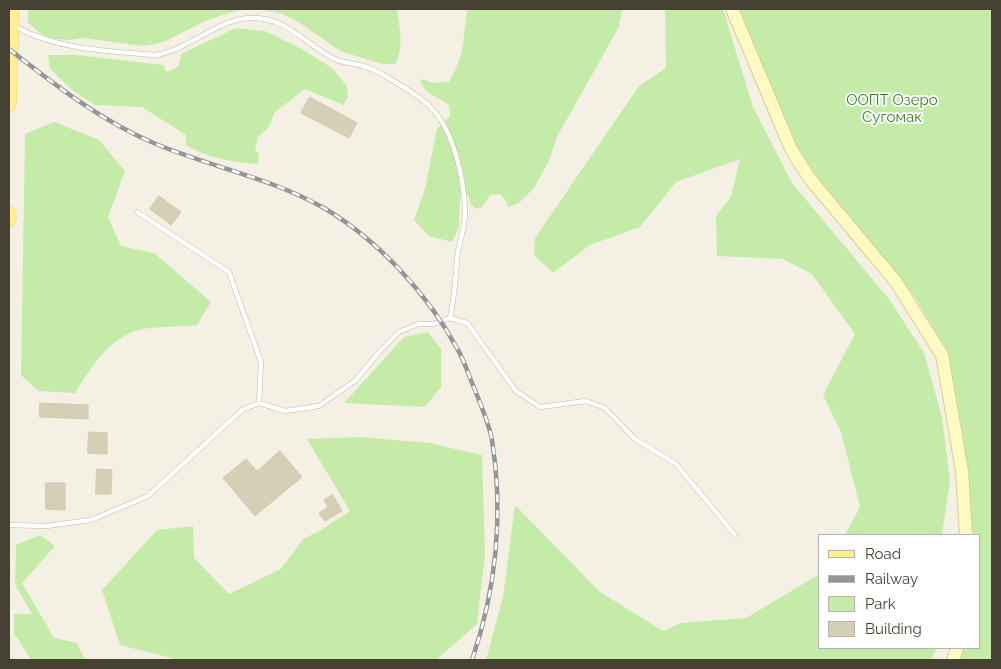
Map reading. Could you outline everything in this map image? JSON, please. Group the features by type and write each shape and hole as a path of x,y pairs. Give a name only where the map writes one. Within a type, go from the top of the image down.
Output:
{"main road":[{"path":"9,104 10,24 12,9"},
{"path":"9,214 9,220"}],"street":[{"path":"732,9 791,149 810,179 896,282 942,354 962,471 966,534"}],"lane":[{"path":"10,24 36,38 68,47 156,55 190,44 232,21 252,17 270,18 283,23 338,61 362,65 390,79 433,110 449,134 458,166 466,210 458,258 456,288 450,318"},
{"path":"137,212 229,272 261,362 259,403"},
{"path":"9,525 46,526 92,520 148,496 242,410 259,403 286,411 318,406 356,380 399,332 418,324 434,324 450,318 467,323 516,391 540,407 586,401 605,408 635,439 676,464 735,535"}],"green space":[{"path":"28,9 245,9 203,22 164,42 143,46 83,38 68,40 48,38 28,22"},
{"path":"245,9 397,9 400,51 395,64 382,64 340,51 300,23 283,14"},
{"path":"468,9 622,9 619,27 558,135 548,163 534,188 519,203 508,207 505,199 499,194 490,195 482,207 476,209 471,205 468,195 460,195 459,228 452,242 429,236 414,220 425,189 437,129 450,116 449,105 427,91 421,80 432,83 449,82 459,62"},
{"path":"665,9 723,9 753,107 792,183 889,299 924,353 942,417 950,480 942,534 846,534 860,507 841,432 823,395 855,334 812,274 783,259 717,256 716,216 731,197 740,159 676,182 640,227 590,245 553,273 534,255 535,238 639,86 666,68"},
{"name":"ООПТ Озеро Сугомак","path":"739,9 992,9 992,660 960,660 963,649 981,649 981,534 969,534 947,351 915,297 821,182 792,141"},
{"path":"236,28 265,31 302,49 332,68 347,86 348,98 343,105 305,89 275,112 269,127 258,137 255,149 259,155 258,164 221,159 194,150 186,145 186,135 142,107 95,105 73,91 50,69 48,55 77,55 163,65 167,72 179,66 181,54"},
{"path":"54,122 99,140 125,171 108,217 121,246 154,253 211,302 197,325 143,329 121,338 95,363 75,393 38,391 21,375 25,134"},
{"path":"428,332 441,349 441,387 425,407 344,403 404,337"},
{"path":"360,437 429,443 482,455 485,555 477,624 436,660 179,660 120,645 102,590 157,530 193,526 194,558 229,594 281,569 303,539 350,511 307,439"},
{"path":"515,505 600,592 663,631 681,623 746,618 818,575 818,649 936,649 931,660 486,660 503,597"},
{"path":"40,535 55,546 22,583 54,638 77,643 85,660 31,660 14,633 14,614 32,614 15,585 16,545"}],"building":[{"path":"310,97 357,123 349,138 301,113"},
{"path":"159,196 181,212 171,225 150,209"},
{"path":"40,403 88,405 88,419 40,417"},
{"path":"89,432 107,433 107,454 88,453"},
{"path":"280,451 302,477 255,516 223,478 246,459 257,471"},
{"path":"97,469 112,470 111,494 96,494"},
{"path":"46,483 65,483 65,510 46,509"},
{"path":"333,495 342,511 325,521 319,513 328,507 324,500"}],"railway":[{"path":"9,49 79,101 116,125 156,144 262,181 324,208 364,236 417,289 446,329 465,365 485,415 492,440 496,468 496,552 487,606 472,660"}]}
